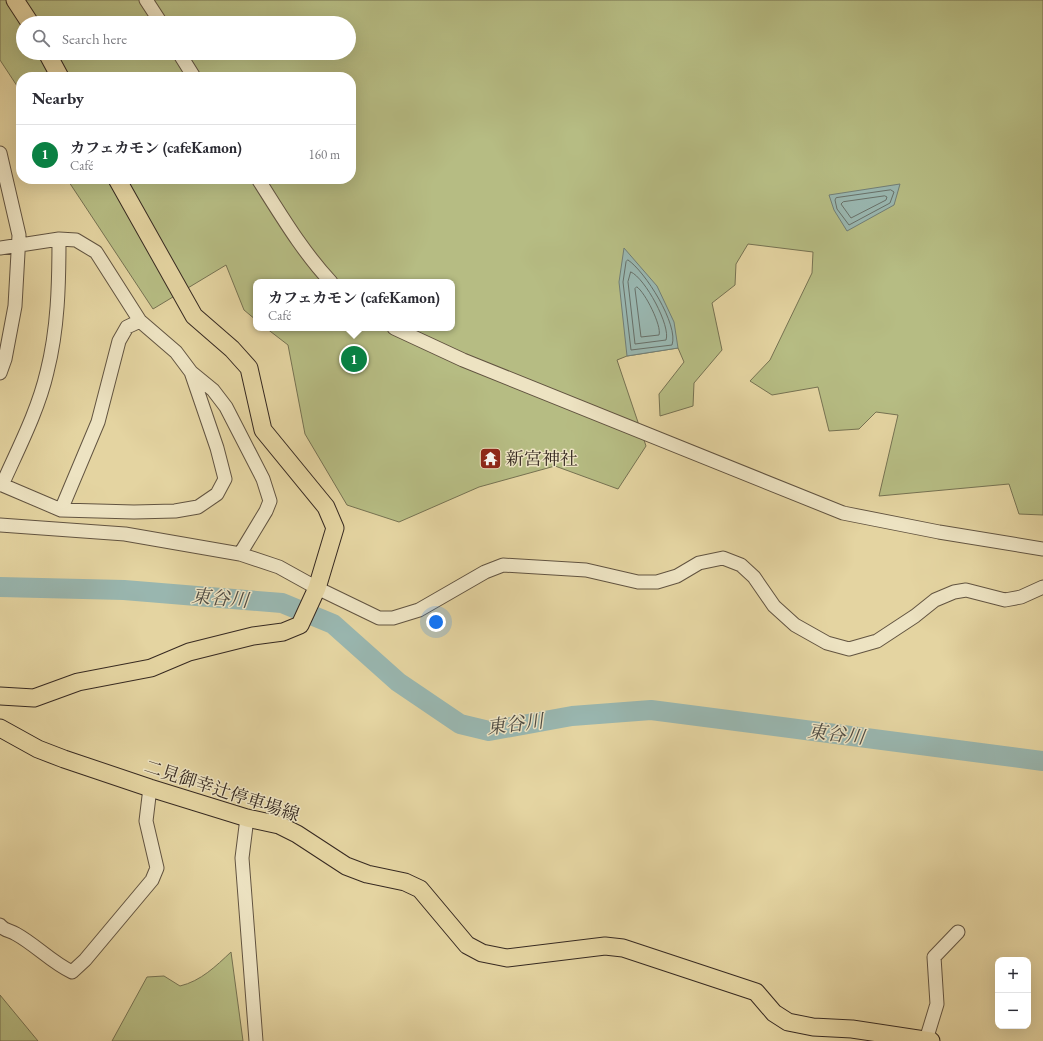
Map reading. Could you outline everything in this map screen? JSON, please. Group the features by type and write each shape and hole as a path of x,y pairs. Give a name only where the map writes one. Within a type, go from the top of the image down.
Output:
{"main road":[{"path":"15,0 25,16"},
{"path":"51,60 57,72"},
{"path":"0,696 34,698 78,682 151,668 189,652 253,636 284,632 300,625 317,588 335,528 326,507 263,430 249,368 232,349 194,316 120,184"},
{"name":"二見御幸辻停車場線","path":"0,728 38,749 150,788 246,818 279,826 297,834 346,866 367,874 405,882 420,889 467,945 482,953 507,958 605,946 623,948 756,992 774,1013 788,1022 813,1027 852,1029 929,1040"}],"street":[{"path":"146,0 156,16"},
{"path":"183,60 191,72"},
{"path":"0,152 19,235 15,306 6,359 0,373"},
{"path":"261,184 298,241 328,279"},
{"path":"58,239 56,324 47,374 28,426 1,485 61,510 134,512 175,511 198,507 217,494 225,479 217,448 191,372"},
{"path":"0,248 58,239 76,240 96,252 140,321 176,352 191,372 213,390 226,407 263,479 270,502 240,554"},
{"path":"61,510 98,422 119,341 127,327 140,321"},
{"path":"400,331 463,360 843,513 939,532 1043,549"},
{"path":"0,525 125,534 240,554 279,567 317,588 379,618 393,618 420,610 485,572 504,564 586,570 638,582 657,582 677,576 699,562 723,558 741,565 750,573 774,606 794,625 828,643 849,649 877,641 915,616 935,600 954,592 966,590 1005,600 1021,597 1043,587"},
{"path":"0,925 3,929 16,934 58,966 72,972 85,960 152,880 157,868 146,821 150,788"},
{"path":"246,818 242,858 256,1041"},
{"path":"929,1040 937,1004 934,957 958,932"}],"green space":[{"path":"0,0 1043,0 1043,515 1019,514 1009,484 879,496 898,415 876,412 859,429 829,431 818,387 772,395 750,381 770,360 812,273 813,252 748,244 736,264 735,285 712,303 722,350 694,383 693,406 660,416 659,394 684,362 678,348 627,356 617,360 646,446 618,489 555,466 479,487 399,522 347,505 305,434 288,345 270,331 455,331 455,279 253,279 253,318 244,310 226,265 153,309 70,184 356,184 356,72 16,72 16,84 0,60"},
{"path":"231,952 243,1041 112,1041 147,977 164,976 180,986 188,984 214,968"},
{"path":"0,995 38,1041 0,1041"}],"water":[{"path":"900,184 894,205 847,231 834,210 829,195"},
{"path":"624,248 657,286 674,322 678,348 627,356 619,282"}],"waterway":[{"name":"東谷川","path":"0,587 124,590 282,603 333,624 398,682 460,724 489,731 572,716 651,710 1043,761"}],"place":[{"name":"カフェカモン (cafeKamon)","path":"354,359"},
{"name":"新宮神社","path":"490,458"}]}
